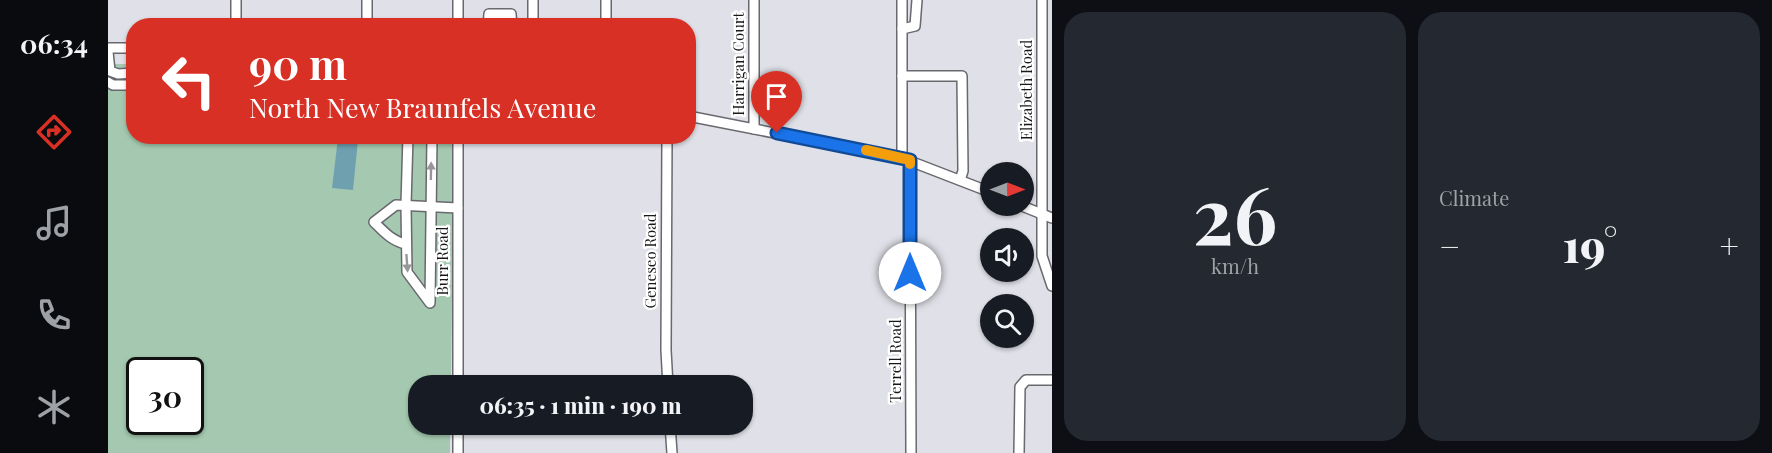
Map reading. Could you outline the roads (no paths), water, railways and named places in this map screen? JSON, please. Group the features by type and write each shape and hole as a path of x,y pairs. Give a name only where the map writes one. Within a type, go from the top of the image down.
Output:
{"street":[{"path":"236,0 236,18"},
{"path":"367,0 367,18"},
{"path":"458,0 458,18"},
{"path":"533,0 533,18"},
{"path":"606,0 606,18"},
{"name":"Harrigan Court","path":"754,0 754,129"},
{"name":"Terrell Road","path":"902,0 911,453"},
{"path":"902,29 915,26 917,0"},
{"name":"Elizabeth Road","path":"1042,0 1042,256 1052,286"},
{"path":"489,18 489,14 511,14 511,18"},
{"path":"126,49 108,50 110,71 126,73"},
{"path":"113,72 108,82 113,85 126,84"},
{"path":"902,76 962,76 963,171 960,180"},
{"path":"696,118 906,159 980,188"},
{"path":"408,144 406,272 430,303 432,144"},
{"name":"Burr Road","path":"458,144 458,375"},
{"name":"Geneseo Road","path":"667,144 667,375"},
{"path":"406,244 392,238 374,222 396,205 458,208"},
{"path":"1034,211 1052,218"},
{"path":"1019,453 1020,387 1026,380 1052,380"},
{"path":"458,435 458,453"},
{"path":"671,435 672,453"}],"water":[{"path":"337,144 358,144 353,190 332,188"}]}
